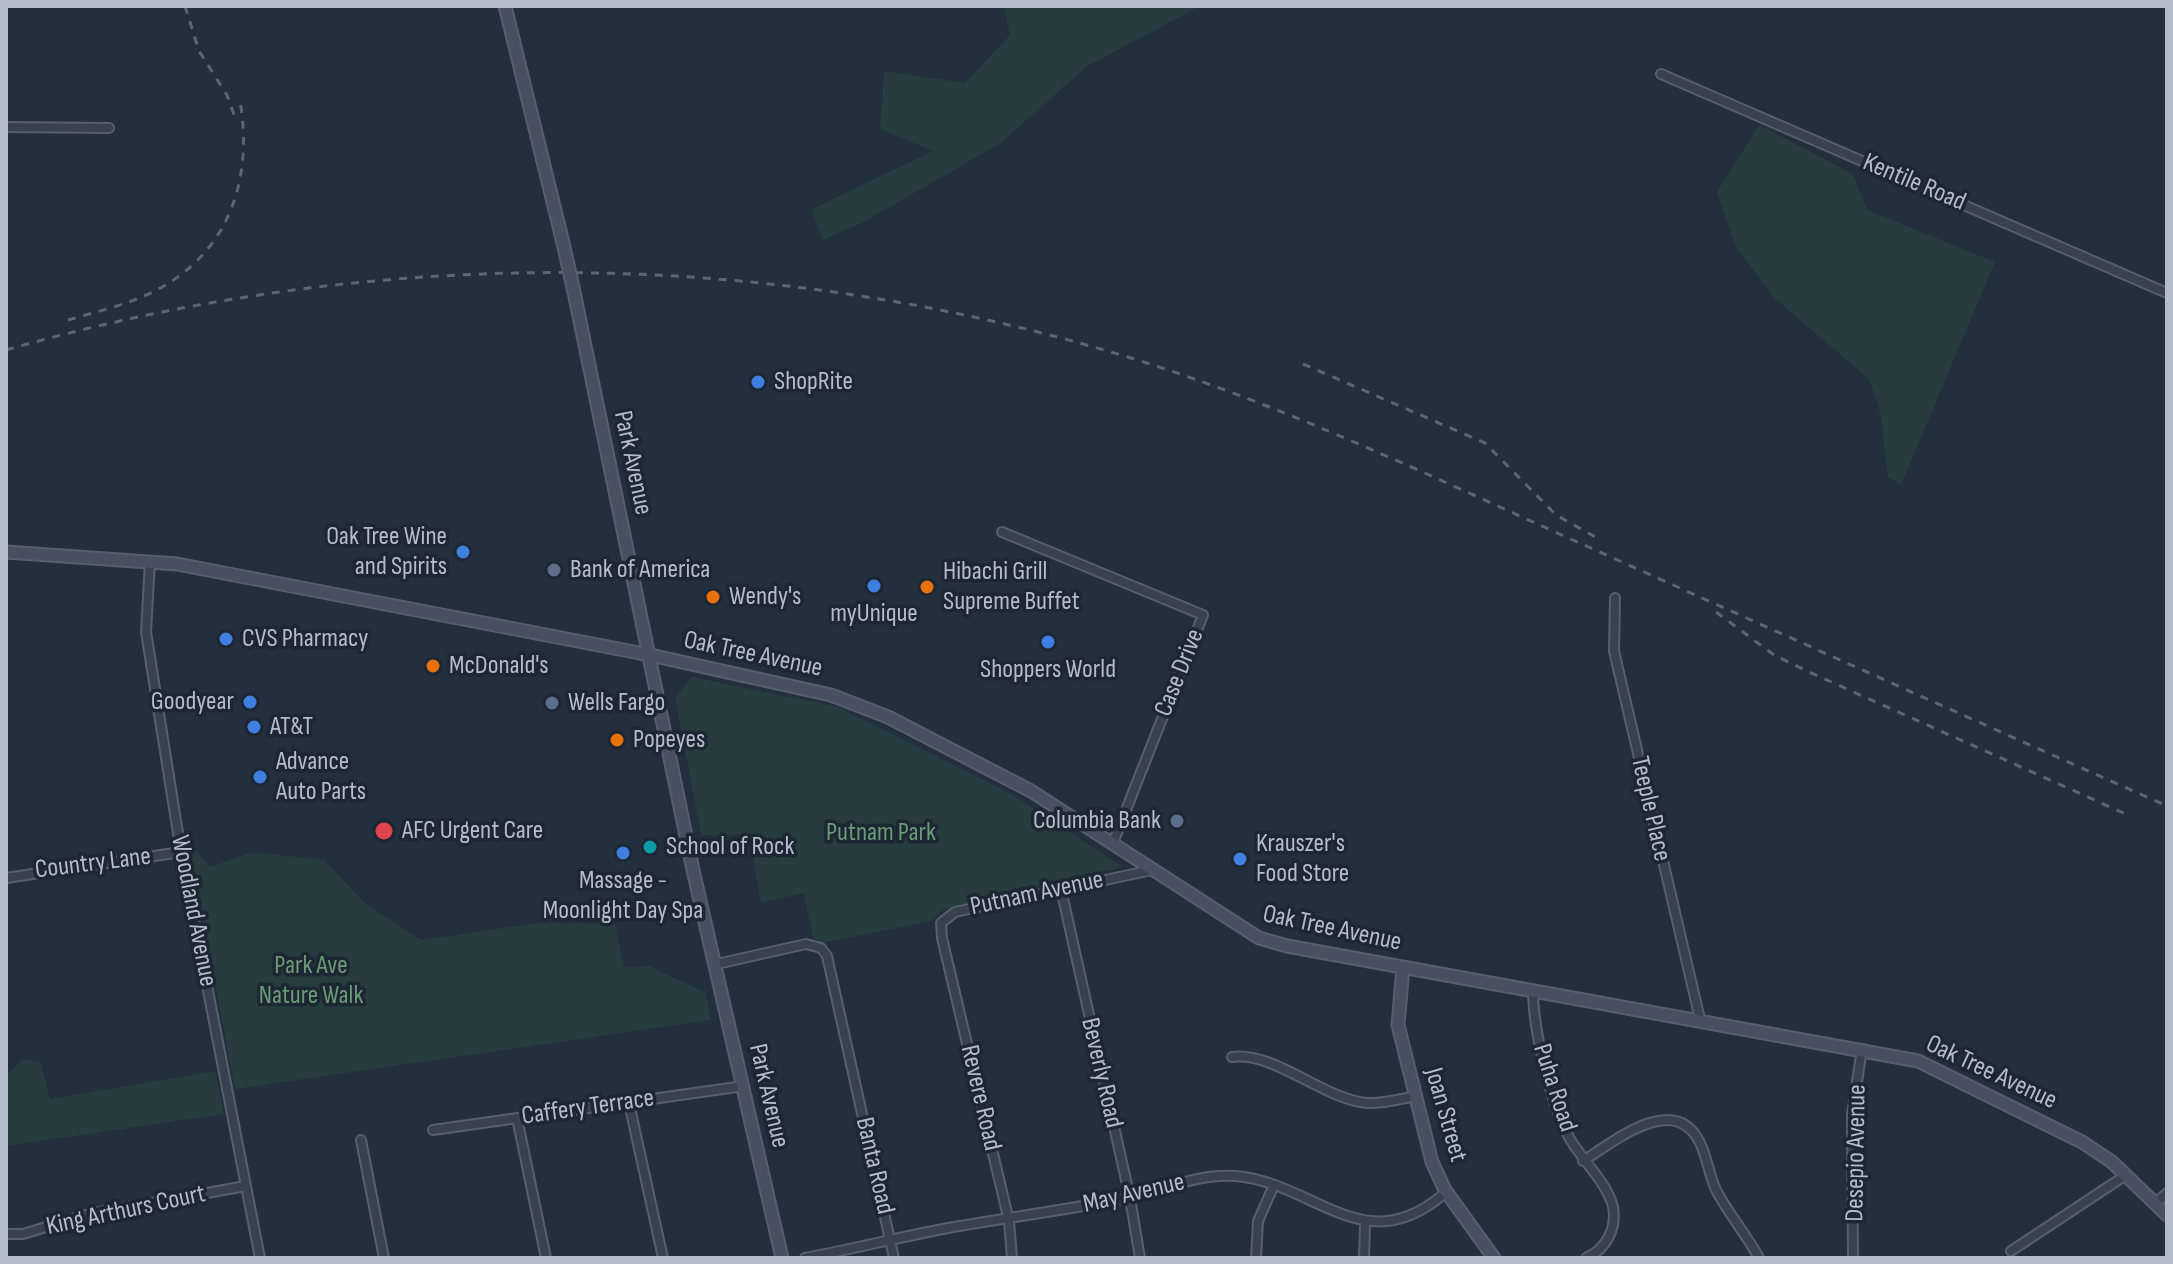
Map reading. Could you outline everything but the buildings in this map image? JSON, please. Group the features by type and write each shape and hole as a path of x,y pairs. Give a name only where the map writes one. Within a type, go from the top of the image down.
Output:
{"street":[{"name":"Park Avenue","path":"505,6 574,292 693,870 782,1258"},
{"name":"Kentile Road","path":"1661,74 2167,293"},
{"path":"6,127 109,128"},
{"name":"Case Drive","path":"1002,532 1203,615 1113,843"},
{"name":"Oak Tree Avenue","path":"6,552 150,561 650,655 810,689 858,704 1008,778 1259,938 1403,967 1862,1048 1918,1061 1959,1078 2082,1142 2126,1175 2167,1215"},
{"name":"Woodland Avenue","path":"150,561 146,632 181,852 260,1258"},
{"name":"Teeple Place","path":"1615,598 1614,651 1700,1019"},
{"name":"Country Lane","path":"6,878 181,852"},
{"name":"Putnam Avenue","path":"942,938 941,923 955,912 1152,870"},
{"name":"Beverly Road","path":"1061,889 1130,1198 1140,1258"},
{"name":"Revere Road","path":"942,938 1009,1221 1012,1258"},
{"name":"Banta Road","path":"717,964 806,944 821,948 827,956 894,1258"},
{"name":"Joan Street","path":"1403,967 1398,1025 1432,1162 1446,1192 1494,1258"},
{"name":"Puha Road","path":"1533,990 1535,1024 1568,1136 1612,1202 1614,1219 1601,1249 1586,1258"},
{"name":"Desepio Avenue","path":"1853,1258 1852,1115 1862,1048"},
{"path":"1232,1057 1253,1058 1365,1103 1416,1096"},
{"name":"Caffery Terrace","path":"433,1130 744,1086"},
{"path":"629,1103 663,1258"},
{"path":"517,1118 546,1258"},
{"path":"1583,1161 1638,1126 1663,1120 1681,1125 1699,1140 1716,1190 1759,1258"},
{"path":"361,1140 384,1258"},
{"path":"2011,1251 2126,1175"},
{"name":"May Avenue","path":"805,1258 950,1228 1009,1221 1130,1198 1219,1176 1245,1177 1274,1185 1337,1220 1365,1226 1405,1221 1431,1206 1446,1192"},
{"path":"1256,1258 1258,1221 1274,1185"},
{"name":"King Arthurs Court","path":"6,1234 23,1234 89,1214 246,1186"},
{"path":"2156,1203 2167,1193"},
{"path":"1364,1258 1365,1226"}],"green space":[{"path":"1004,6 1200,6 1086,67 1001,143 860,224 822,240 812,209 933,151 880,129 884,71 965,83 1010,35"},
{"path":"1759,125 1853,174 1867,210 1995,262 1901,485 1888,477 1880,411 1869,379 1773,297 1735,245 1717,192"},
{"name":"Putnam Park","path":"692,677 838,707 1013,795 1123,867 944,909 931,921 827,942 813,939 804,893 761,903 749,835 701,835 675,697"},
{"name":"Park Ave Nature Walk","path":"189,842 210,867 253,852 324,860 366,904 421,940 537,923 615,924 624,967 649,966 706,993 711,1020 235,1089"},
{"path":"24,1059 41,1062 50,1099 215,1071 224,1114 6,1146 6,1075"}],"railway":[{"path":"185,6 199,51 227,95 236,120"},
{"path":"68,320 147,295 172,281 210,245 234,202 240,178 243,153 240,101"},
{"path":"6,350 145,316 285,291 427,277 569,273 711,279 852,295 993,321 1131,358 1299,419 2167,806"},
{"path":"1303,364 1485,443 1556,515 1599,539"},
{"path":"1716,612 1774,655 2128,815"}],"place":[{"name":"ShopRite","path":"758,382"},
{"name":"Oak Tree Wine and Spirits","path":"463,552"},
{"name":"Bank of America","path":"554,570"},
{"name":"myUnique","path":"874,586"},
{"name":"Hibachi Grill Supreme Buffet","path":"927,587"},
{"name":"Wendy's","path":"713,597"},
{"name":"CVS Pharmacy","path":"226,639"},
{"name":"Shoppers World","path":"1048,642"},
{"name":"McDonald's","path":"433,666"},
{"name":"Goodyear","path":"250,702"},
{"name":"Wells Fargo","path":"552,703"},
{"name":"AT&T","path":"254,727"},
{"name":"Popeyes","path":"617,740"},
{"name":"Advance Auto Parts","path":"260,777"},
{"name":"Columbia Bank","path":"1177,821"},
{"name":"AFC Urgent Care","path":"384,831"},
{"name":"School of Rock","path":"650,847"},
{"name":"Massage - Moonlight Day Spa","path":"623,853"},
{"name":"Krauszer's Food Store","path":"1240,859"}]}
